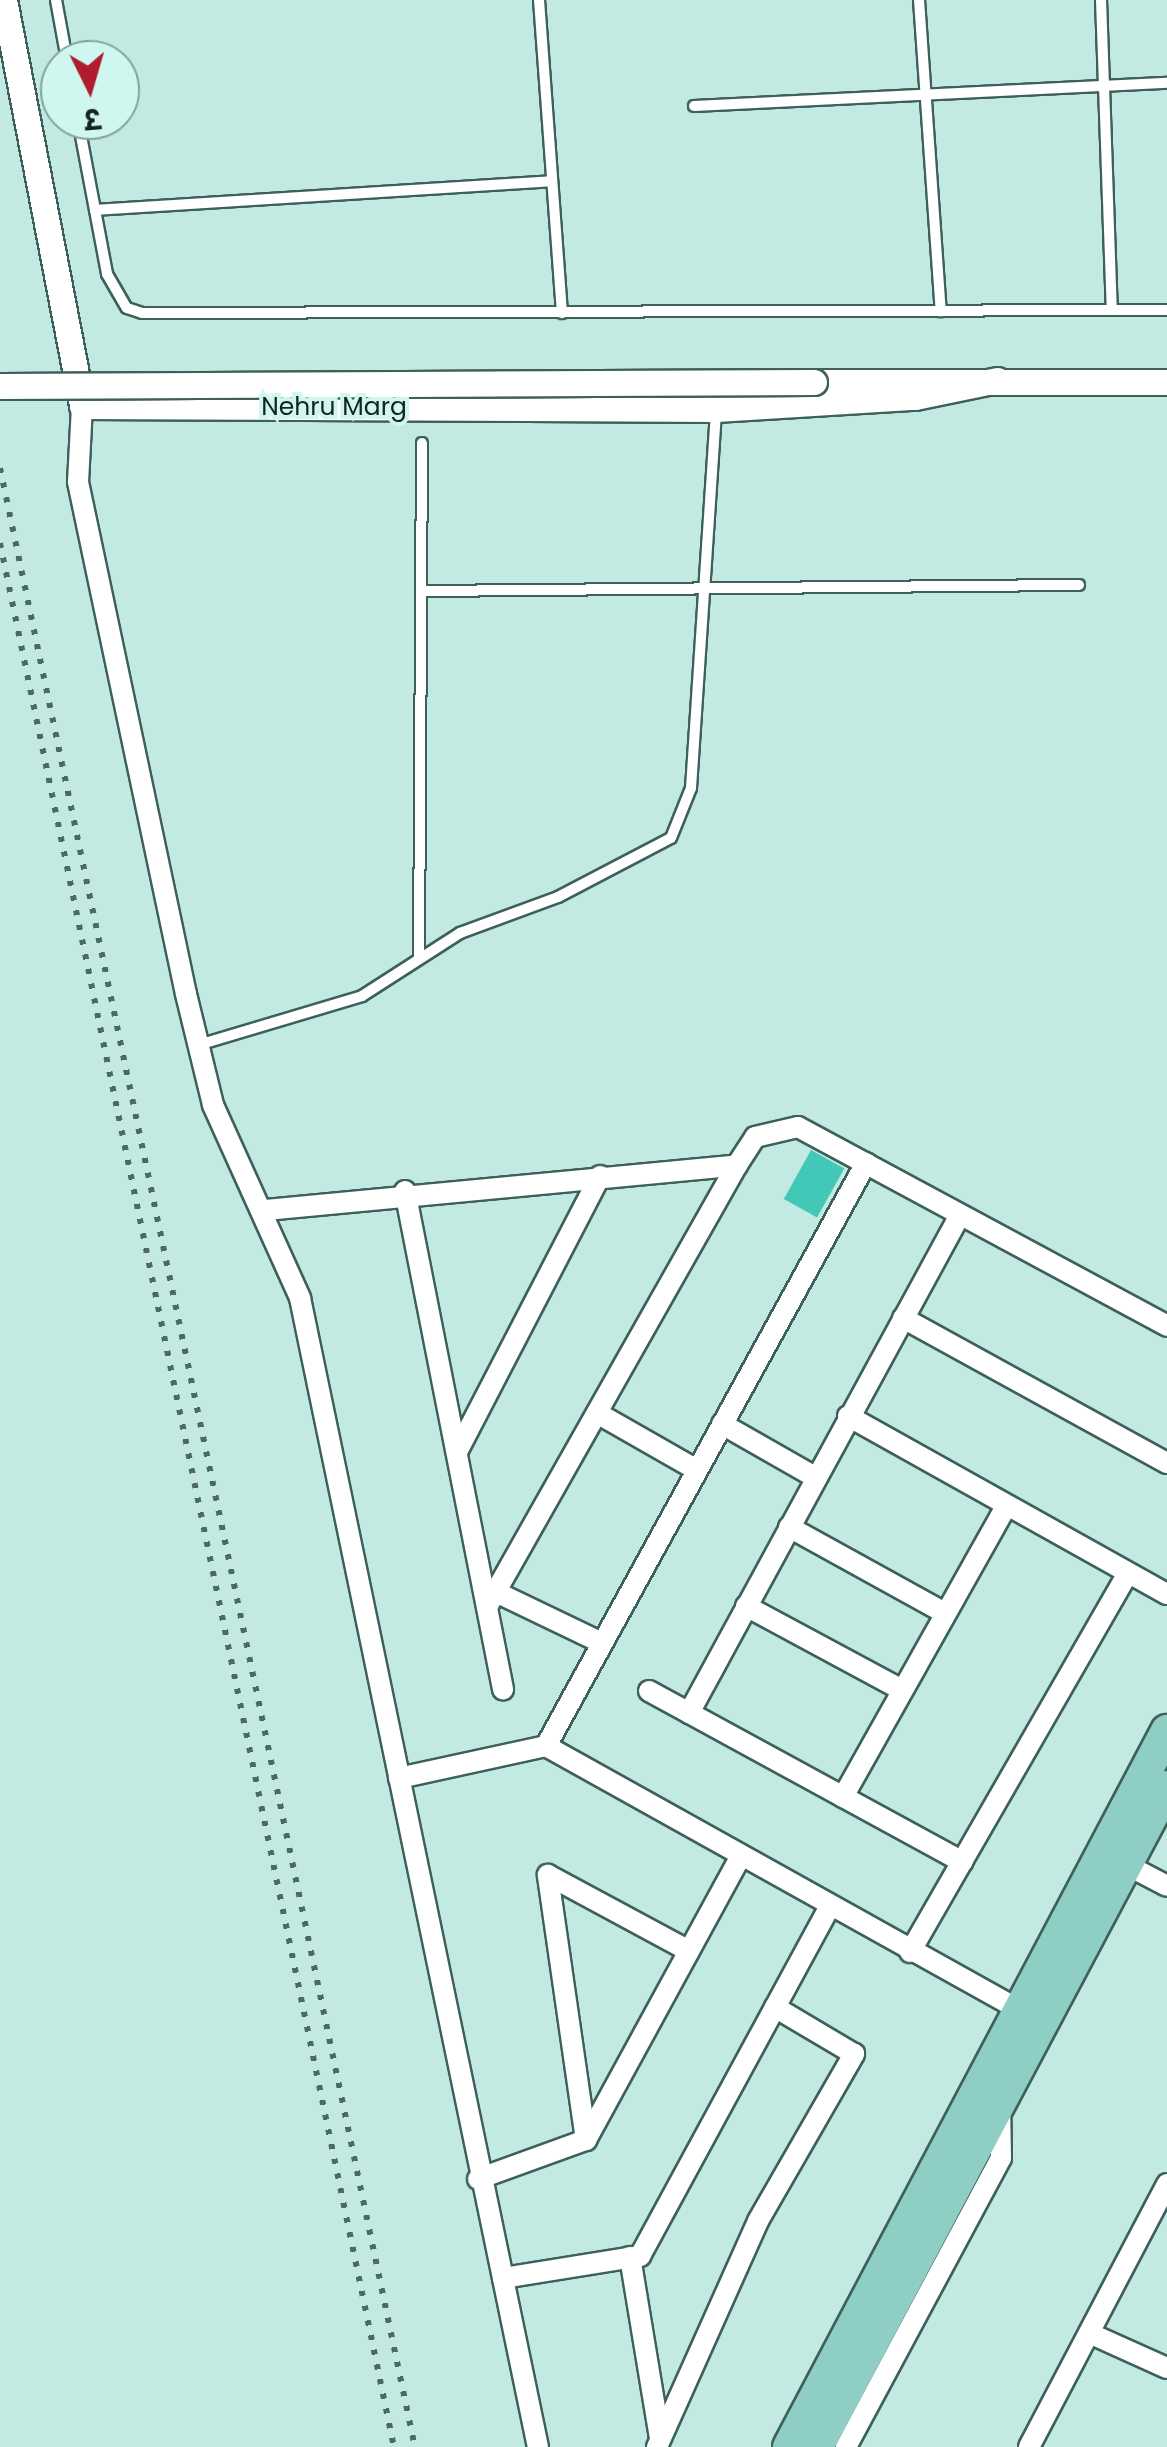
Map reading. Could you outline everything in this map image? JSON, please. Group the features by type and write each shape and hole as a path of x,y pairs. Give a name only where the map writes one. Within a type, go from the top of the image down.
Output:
{"main road":[{"path":"817,2447 961,2141 1018,2009 1167,1731"},
{"path":"789,2447 961,2141 1000,2100 1167,1786"}],"street":[{"path":"4,0 82,406 78,482 198,1045 224,1133 265,1210 300,1298 478,2179 538,2447"},
{"name":"Nehru Marg","path":"82,406 716,409 916,397 998,380"},
{"path":"0,386 1167,382"},
{"path":"492,1600 755,1138 798,1127 1167,1326"},
{"path":"546,1746 866,1163"},
{"path":"265,1210 405,1191 737,1165"},
{"path":"456,1452 600,1176"},
{"path":"405,1191 456,1452 492,1600 503,1689"},
{"path":"689,1713 960,1214"},
{"path":"903,1318 1167,1463"},
{"path":"597,1413 697,1470"},
{"path":"848,1416 1167,1594"},
{"path":"722,1424 814,1478"},
{"path":"843,1797 1006,1506"},
{"path":"788,1526 946,1614"},
{"path":"910,1952 1126,1574"},
{"path":"492,1600 602,1644"},
{"path":"746,1606 902,1690"},
{"path":"649,1691 962,1862"},
{"path":"399,1778 546,1746 1018,2009"},
{"path":"478,2179 586,2140 741,1856"},
{"path":"1126,1864 1167,1886"},
{"path":"586,2140 548,1875 690,1951"},
{"path":"502,2278 640,2256 830,1906"},
{"path":"659,2443 758,2221 854,2054 775,2007"},
{"path":"846,2447 1000,2158 1000,2100"},
{"path":"1029,2447 1167,2184"},
{"path":"630,2257 659,2443"},
{"path":"1089,2333 1167,2368"}],"lane":[{"path":"56,0 63,40"},
{"path":"539,0 562,314"},
{"path":"919,0 941,311"},
{"path":"1101,0 1112,310"},
{"path":"694,106 1167,83"},
{"path":"82,140 116,294 142,313 1167,310"},
{"path":"95,210 550,180"},
{"path":"198,1045 362,996 419,958 670,838 691,788 716,409"},
{"path":"419,958 425,591 422,443"},
{"path":"425,591 707,584 1079,585"}],"building":[{"path":"811,1150 844,1168 817,1217 784,1199"}],"railway":[{"path":"0,468 415,2447"},
{"path":"0,543 394,2447"}]}
